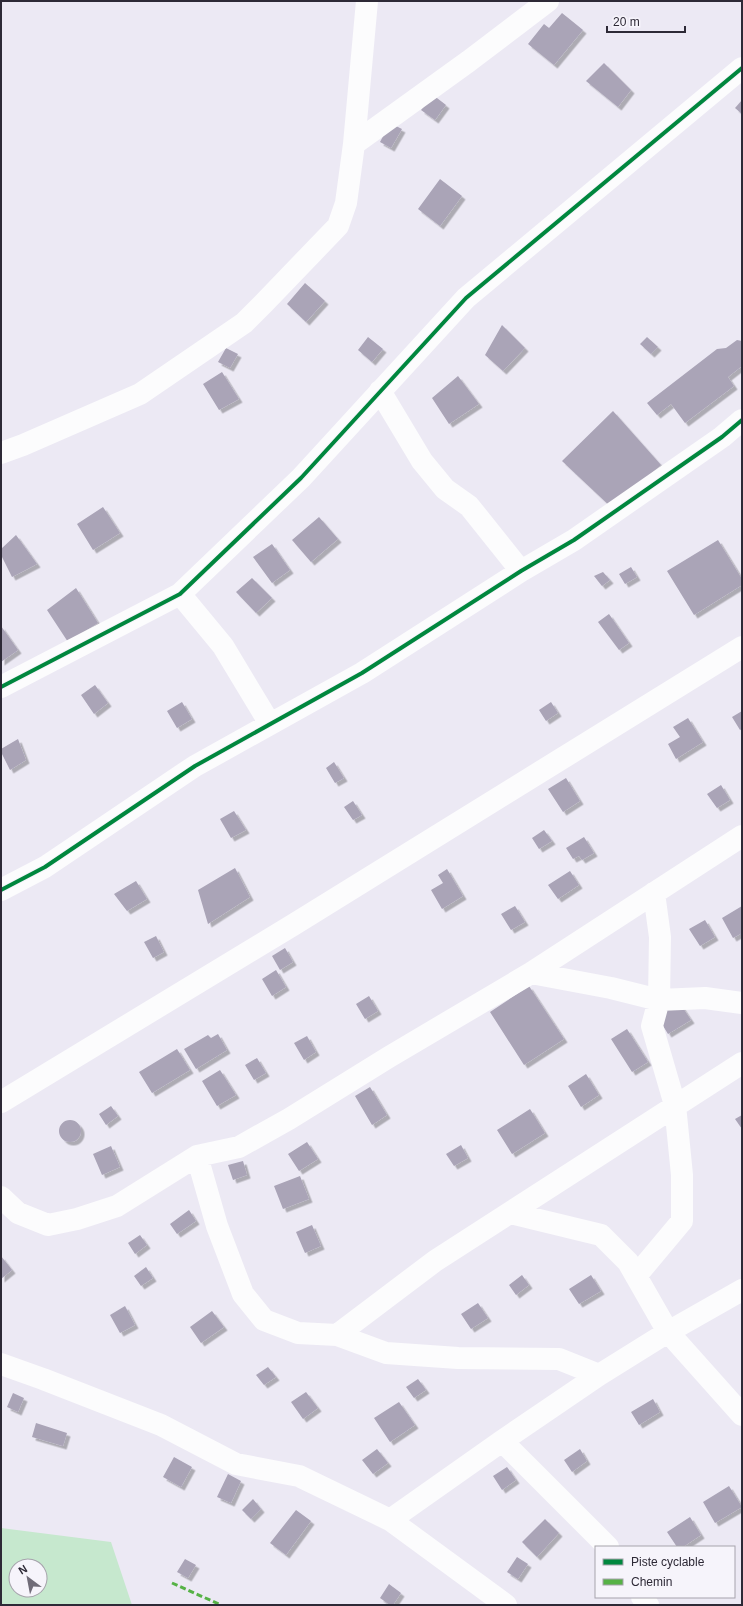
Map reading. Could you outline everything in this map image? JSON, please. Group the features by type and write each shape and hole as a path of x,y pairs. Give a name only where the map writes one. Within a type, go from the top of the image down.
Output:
{"street":[{"path":"1,453 23,445 140,394 244,323 338,226 346,203 354,144 367,1"},
{"path":"354,144 469,61 548,1"},
{"path":"1,687 180,594 301,478 466,298 742,68"},
{"path":"380,392 422,461 445,489 469,506 521,571"},
{"path":"1,890 45,867 195,766 362,674 521,571 574,540 722,437 742,420"},
{"path":"180,594 223,646 270,724"},
{"path":"1,1102 294,925 742,647"},
{"path":"1,1197 18,1213 48,1225 76,1219 117,1206 197,1156 239,1147 290,1119 389,1057 531,973 742,836"},
{"path":"636,1276 682,1221 682,1175 676,1105 652,1026 659,1000 660,937 654,893"},
{"path":"531,973 611,988 659,1000 705,998 742,1003"},
{"path":"337,1335 435,1261 742,1063"},
{"path":"197,1156 217,1226 243,1294 264,1320 298,1333 337,1335 386,1353 458,1358 559,1359 599,1375"},
{"path":"510,1213 600,1235 628,1262 668,1332 742,1415"},
{"path":"390,1520 502,1440 599,1375 668,1332 742,1290"},
{"path":"1,1364 161,1425 236,1464 299,1476 390,1520 506,1605"},
{"path":"502,1440 607,1546"}],"green space":[{"path":"1,1528 111,1542 132,1605 1,1605"}],"building":[{"path":"562,13 583,30 554,65 528,44 544,24 549,28"},
{"path":"604,63 631,90 618,107 586,81"},
{"path":"433,95 446,105 435,120 421,110"},
{"path":"742,100 742,114 735,108"},
{"path":"390,123 402,129 391,148 380,142"},
{"path":"440,179 462,196 440,226 418,209"},
{"path":"305,283 325,301 306,322 287,304"},
{"path":"502,325 525,348 503,371 485,355"},
{"path":"368,337 383,349 372,362 358,350"},
{"path":"647,337 658,347 651,354 640,344"},
{"path":"737,340 742,341 742,366 728,377 734,386 685,423 671,404 657,415 647,403 717,349 726,348"},
{"path":"226,348 238,354 230,368 218,362"},
{"path":"222,372 239,399 219,410 203,384"},
{"path":"458,376 479,404 449,424 432,398"},
{"path":"613,411 661,465 612,508 562,461"},
{"path":"103,507 120,533 93,550 77,524"},
{"path":"319,517 338,539 311,562 292,540"},
{"path":"16,535 37,564 12,577 1,555 1,549"},
{"path":"718,540 742,579 742,585 694,615 667,571"},
{"path":"272,544 290,570 272,583 253,557"},
{"path":"631,567 637,577 625,584 619,574"},
{"path":"603,572 610,580 602,586 594,576"},
{"path":"252,578 272,598 256,613 236,592"},
{"path":"76,588 98,623 68,642 47,610"},
{"path":"609,614 629,643 619,650 598,622"},
{"path":"1,626 18,650 1,662"},
{"path":"95,685 108,703 94,714 81,695"},
{"path":"182,702 192,719 177,728 167,711"},
{"path":"551,702 558,713 546,721 539,710"},
{"path":"742,711 742,729 740,730 732,717"},
{"path":"688,718 703,742 676,759 668,744 680,737 673,727"},
{"path":"18,739 26,760 10,770 1,749"},
{"path":"334,762 344,778 335,783 326,768"},
{"path":"566,778 580,801 563,812 548,789"},
{"path":"721,785 730,800 717,808 707,794"},
{"path":"353,801 362,815 353,820 344,807"},
{"path":"234,811 246,830 231,838 220,819"},
{"path":"544,830 552,841 539,849 532,838"},
{"path":"584,837 594,853 582,860 579,856 573,859 566,848"},
{"path":"235,868 250,897 208,924 198,890"},
{"path":"447,869 463,896 442,909 431,890 443,883 438,875"},
{"path":"570,871 579,885 558,899 548,885"},
{"path":"136,881 147,899 127,911 114,894"},
{"path":"515,906 525,922 511,930 501,914"},
{"path":"742,906 742,933 733,938 722,918"},
{"path":"705,920 715,937 700,946 689,929"},
{"path":"156,936 164,952 153,958 144,942"},
{"path":"285,948 293,962 280,970 272,956"},
{"path":"276,970 286,987 272,996 262,979"},
{"path":"529,986 564,1039 524,1065 490,1012"},
{"path":"369,996 378,1011 365,1019 356,1004"},
{"path":"679,1002 691,1020 668,1034 657,1016"},
{"path":"627,1029 648,1062 632,1072 611,1039"},
{"path":"218,1034 227,1050 196,1069 184,1049 208,1035 211,1038"},
{"path":"307,1036 316,1052 304,1060 294,1043"},
{"path":"177,1049 190,1070 152,1093 139,1072"},
{"path":"257,1058 266,1073 254,1080 245,1065"},
{"path":"220,1070 236,1095 217,1106 202,1081"},
{"path":"586,1074 599,1095 581,1107 568,1086"},
{"path":"370,1087 387,1115 372,1125 355,1096"},
{"path":"111,1106 118,1116 106,1125 99,1114"},
{"path":"530,1109 545,1133 512,1154 497,1130"},
{"path":"742,1115 742,1129 735,1119"},
{"path":"70,1120 78,1123 81,1131 78,1139 70,1142 62,1139 59,1131 62,1123"},
{"path":"307,1142 318,1159 299,1171 288,1154"},
{"path":"461,1145 468,1158 454,1166 446,1154"},
{"path":"111,1146 120,1167 102,1175 93,1154"},
{"path":"243,1161 247,1175 233,1180 228,1165"},
{"path":"300,1176 309,1199 283,1209 274,1186"},
{"path":"189,1210 196,1221 177,1234 170,1224"},
{"path":"312,1225 321,1246 305,1253 296,1232"},
{"path":"140,1235 147,1245 135,1254 128,1243"},
{"path":"1,1256 12,1270 1,1279"},
{"path":"146,1267 153,1278 141,1286 134,1276"},
{"path":"522,1275 529,1285 516,1295 509,1285"},
{"path":"591,1275 601,1291 579,1304 569,1289"},
{"path":"478,1303 488,1318 471,1329 461,1314"},
{"path":"125,1306 135,1325 120,1333 110,1315"},
{"path":"212,1311 224,1327 201,1343 190,1327"},
{"path":"268,1367 276,1377 264,1385 256,1375"},
{"path":"418,1379 426,1390 414,1398 406,1387"},
{"path":"306,1392 318,1408 303,1419 291,1402"},
{"path":"13,1393 24,1398 18,1412 7,1407"},
{"path":"653,1399 660,1412 639,1425 631,1412"},
{"path":"399,1402 415,1425 390,1442 374,1418"},
{"path":"36,1423 67,1433 63,1446 32,1437"},
{"path":"377,1449 388,1463 373,1474 362,1460"},
{"path":"580,1449 587,1461 572,1472 564,1460"},
{"path":"174,1457 192,1467 181,1487 163,1477"},
{"path":"507,1467 516,1480 502,1490 493,1476"},
{"path":"228,1474 241,1481 231,1503 217,1497"},
{"path":"729,1486 742,1507 715,1523 703,1502"},
{"path":"253,1499 261,1509 251,1519 242,1510"},
{"path":"296,1510 311,1521 286,1555 270,1543"},
{"path":"690,1517 701,1535 684,1546 676,1546 667,1532"},
{"path":"545,1519 559,1533 537,1557 522,1542"},
{"path":"517,1557 528,1564 518,1579 507,1572"},
{"path":"185,1559 196,1565 188,1578 177,1572"},
{"path":"389,1584 401,1593 393,1605 390,1605 380,1598"}],"marked path":[{"path":"172,1583 221,1605"}],"cycle path":[{"path":"1,687 180,594 301,478 466,298 742,68"},
{"path":"1,890 45,867 195,766 362,673 521,571 574,540 722,437 742,420"}]}
